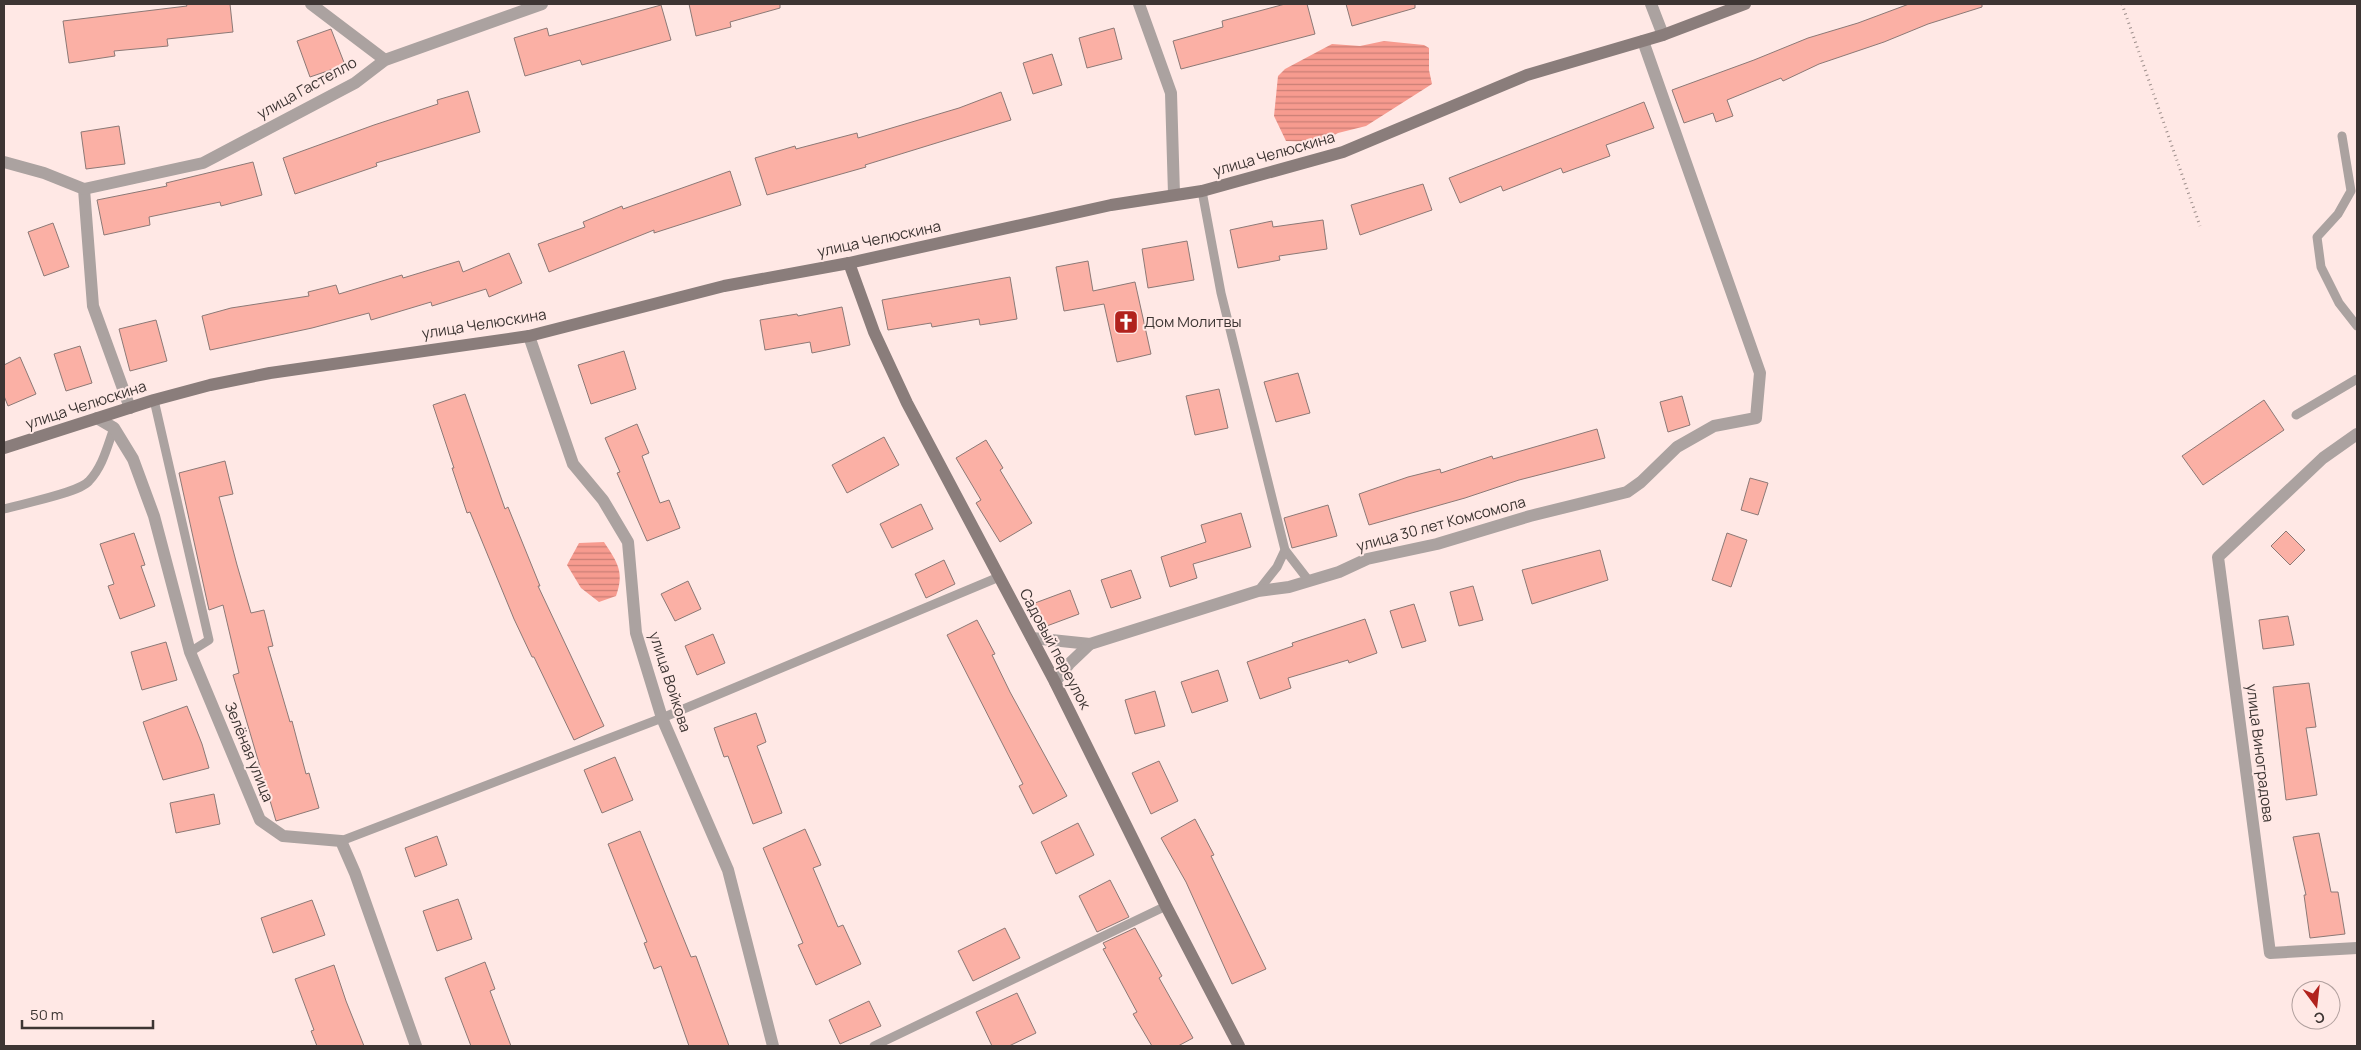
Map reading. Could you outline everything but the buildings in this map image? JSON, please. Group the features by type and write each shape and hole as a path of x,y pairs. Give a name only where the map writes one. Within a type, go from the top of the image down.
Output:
{"street":[{"path":"311,4 385,60"},
{"name":"улица Гастелло","path":"84,188 203,163 355,83 385,60 542,4"},
{"path":"1139,4 1171,93 1174,194"},
{"path":"1651,4 1663,36"},
{"name":"улица Челюскина","path":"4,448 154,400 210,385 270,373 529,336 724,286 849,263 1111,205 1202,191 1343,152 1527,75 1663,36 1745,4"},
{"name":"улица 30 лет Комсомола","path":"1032,638 1090,644 1258,591 1289,587 1340,572 1367,559 1437,544 1530,516 1627,492 1641,482 1677,447 1714,426 1756,418 1760,373 1643,41"},
{"path":"4,162 44,173 84,188 93,306 130,408"},
{"name":"Садовый переулок","path":"849,263 874,332 907,403 1055,682 1166,906 1239,1046"},
{"name":"улица Войкова","path":"529,336 573,464 602,500 628,542 636,633 662,718 728,870 773,1046"},
{"path":"97,418 114,428"},
{"name":"Зелёная улица","path":"114,428 132,460 154,516 190,652 260,820 284,836 341,841"},
{"name":"улица Виноградова","path":"2357,434 2323,458 2218,557 2270,952 2357,948"},
{"name":"улица 30 лет Комсомола","path":"1055,682 1069,664 1090,644"},
{"path":"341,841 355,873 416,1046"}],"lane":[{"path":"2342,136 2351,191 2338,214 2318,237 2321,267 2339,303 2357,326"},
{"path":"1202,191 1221,293 1285,550 1308,581"},
{"path":"2296,414 2357,379"},
{"path":"154,400 209,640 190,652"},
{"path":"4,508 75,489 88,483 102,464 114,428"},
{"path":"1258,591 1277,568 1285,550"},
{"path":"341,841 662,718 999,577"},
{"path":"874,1046 1166,906"}],"path":[{"path":"2122,4 2200,226"}],"shaded area":[{"path":"1384,41 1424,45 1429,48 1429,70 1432,84 1366,126 1338,133 1321,142 1286,141 1274,116 1278,76 1285,69 1332,44 1360,46"},
{"path":"604,542 616,562 620,580 616,596 599,602 581,588 567,565 579,543"}],"place":[{"name":"Дом Молитвы","path":"1126,322"}]}
